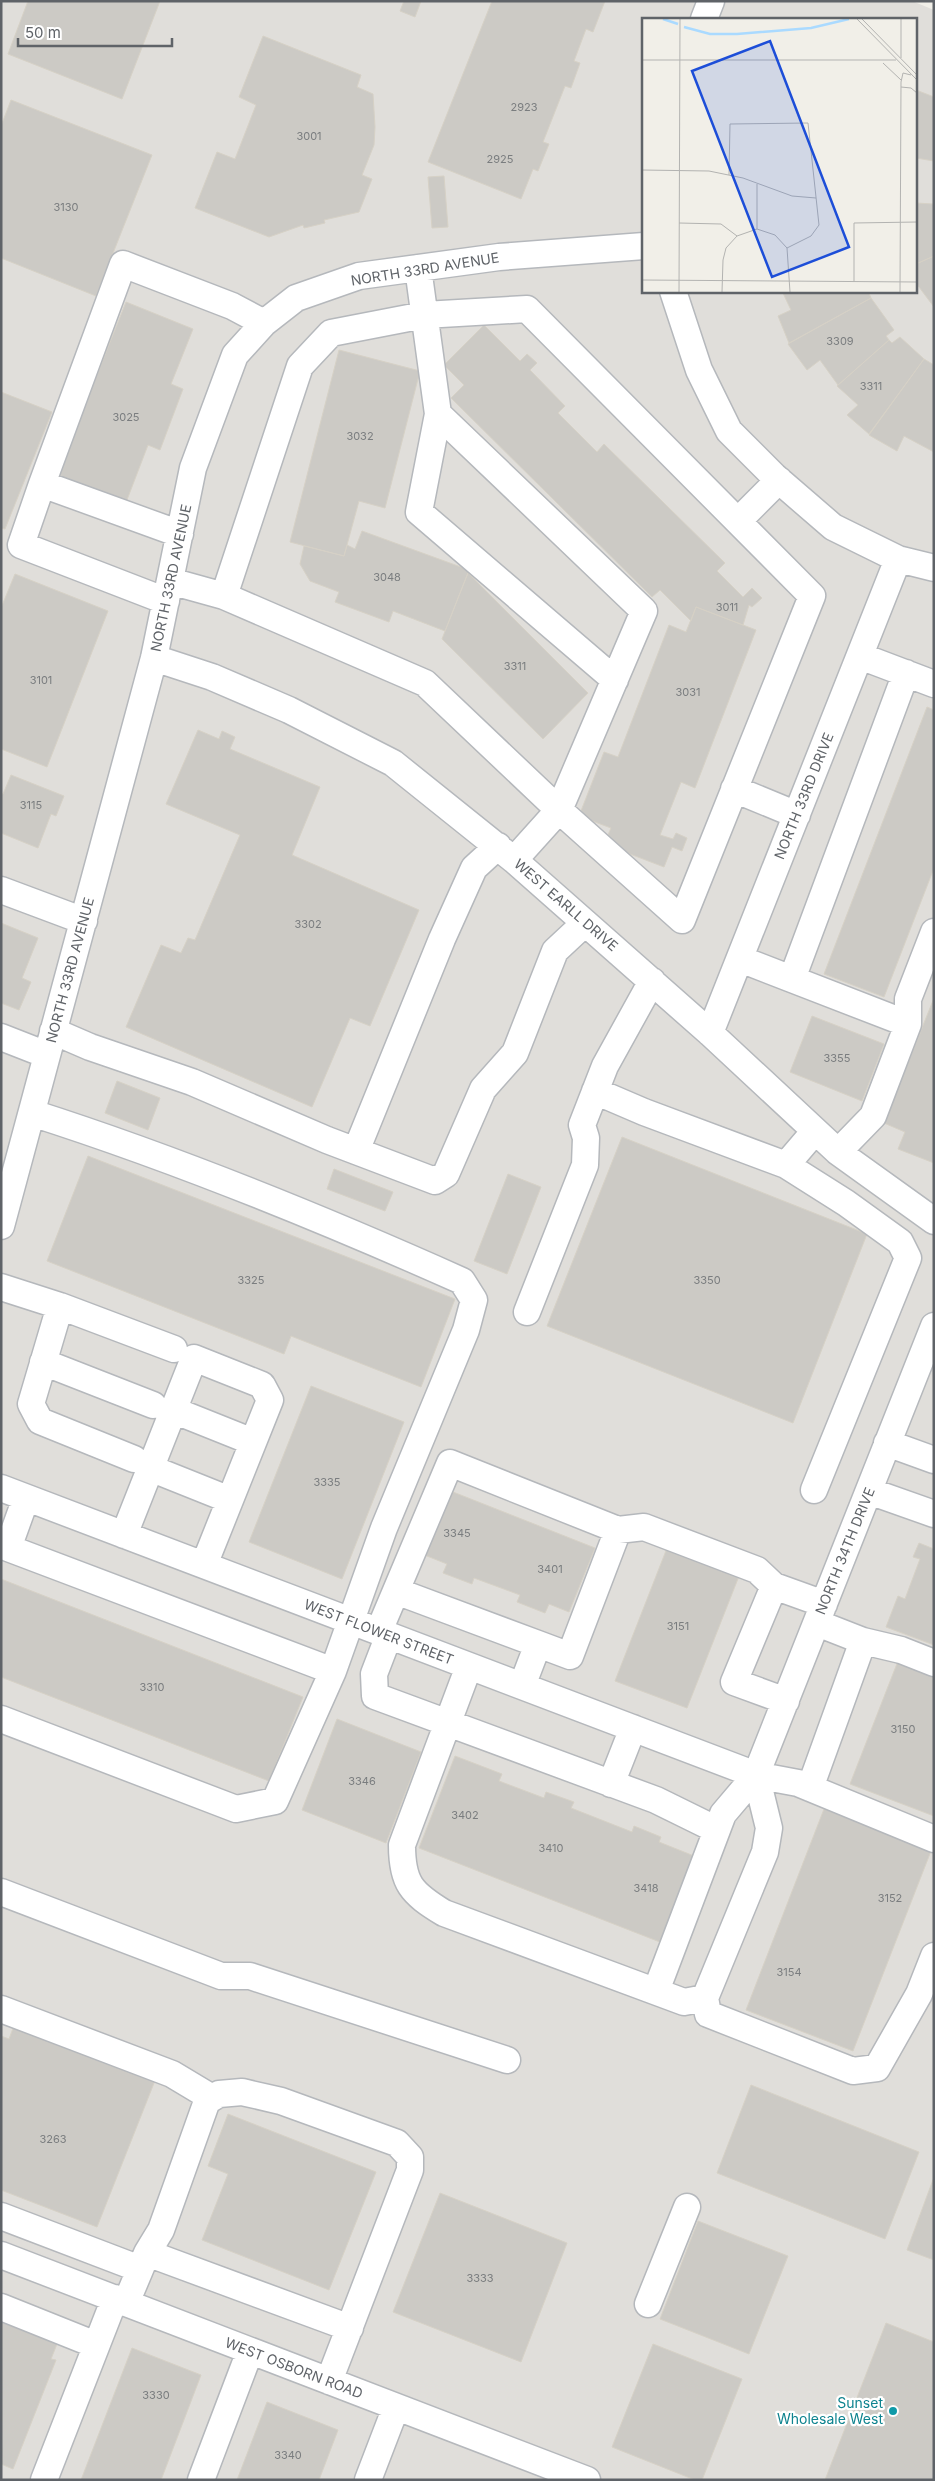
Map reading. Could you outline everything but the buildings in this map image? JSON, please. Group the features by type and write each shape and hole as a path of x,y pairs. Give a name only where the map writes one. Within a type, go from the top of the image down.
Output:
{"street":[{"path":"704,18 711,1"},
{"name":"NORTH 33RD AVENUE","path":"1,1226 11,1149 32,1113 154,658 194,468 235,355 264,323 296,298 359,276 499,257 642,246"},
{"path":"224,596 300,366 331,333 424,315 527,309 812,596 682,920 559,810 425,683 224,596 168,591 21,545 123,264 232,306 264,323"},
{"path":"418,268 438,414 419,512 615,680"},
{"path":"673,292 699,370 730,431 779,480 833,527 898,560 934,568"},
{"path":"356,1151 442,939 474,868 506,853 559,810 644,611 438,414"},
{"path":"738,521 779,480"},
{"path":"42,484 180,534"},
{"name":"NORTH 33RD DRIVE","path":"710,1033 898,560"},
{"path":"860,656 934,684"},
{"name":"WEST EARLL DRIVE","path":"154,658 212,677 289,710 393,763 506,853 710,1033 838,1152 934,1221"},
{"path":"792,979 906,674"},
{"path":"734,789 797,814"},
{"path":"1,890 84,920"},
{"path":"1,1037 90,1047 192,1082 356,1151 435,1181 446,1174 483,1089 515,1053 555,951 585,923"},
{"path":"838,1152 873,1116 908,1024 908,998 934,932"},
{"path":"740,959 908,1024"},
{"path":"527,1312 584,1164 586,1138 582,1125 604,1066 652,982"},
{"path":"595,1091 644,1112 786,1165 846,1203 900,1242 908,1258 814,1490"},
{"path":"1,1719 236,1809 275,1801 333,1671 384,1528 466,1330 474,1300 462,1280 318,1217 98,1134 32,1113"},
{"path":"786,1165 815,1131"},
{"path":"1,1287 60,1306 174,1349"},
{"path":"60,1306 31,1404 40,1421 230,1500"},
{"name":"NORTH 34TH DRIVE","path":"656,1991 723,1814 756,1775 934,1326"},
{"path":"124,1535 142,1464 163,1408 194,1358 262,1384 270,1400 204,1565"},
{"path":"43,1362 253,1442"},
{"path":"887,1443 934,1460"},
{"path":"717,1830 656,1800 448,1721 375,1696 374,1674 396,1591 450,1463 618,1530 644,1527 757,1570 774,1586 863,1641 901,1650 934,1663"},
{"name":"WEST FLOWER STREET","path":"1,1488 756,1775 810,1788 934,1839"},
{"path":"869,1491 934,1514"},
{"path":"26,1498 8,1548 333,1671"},
{"path":"396,1591 570,1656 618,1530"},
{"path":"774,1586 734,1682 786,1701"},
{"path":"810,1788 863,1641"},
{"path":"522,1686 538,1644"},
{"path":"468,1666 402,1845 402,1870 413,1891 444,1913 684,2002 705,1998"},
{"path":"611,1784 632,1728"},
{"path":"756,1775 769,1828 765,1852 705,1998 708,2014 853,2071 877,2068 918,1994 934,1956"},
{"path":"1,1892 221,1976 250,1976 507,2060"},
{"path":"1,2009 172,2074 212,2098"},
{"path":"44,2480 96,2345 161,2230 207,2101 219,2094 242,2092 281,2101 397,2143 410,2157 410,2170 329,2381"},
{"path":"648,2304 687,2208"},
{"path":"1,2216 350,2328"},
{"name":"WEST OSBORN ROAD","path":"1,2254 396,2407 535,2470 587,2480"},
{"path":"1,2307 96,2345"},
{"path":"201,2480 250,2351"},
{"path":"368,2480 396,2407"}],"shaded area":[{"path":"1,1 912,1 934,10 934,2480 1,2480"}],"place":[{"name":"Sunset Wholesale West","path":"893,2411"}]}
